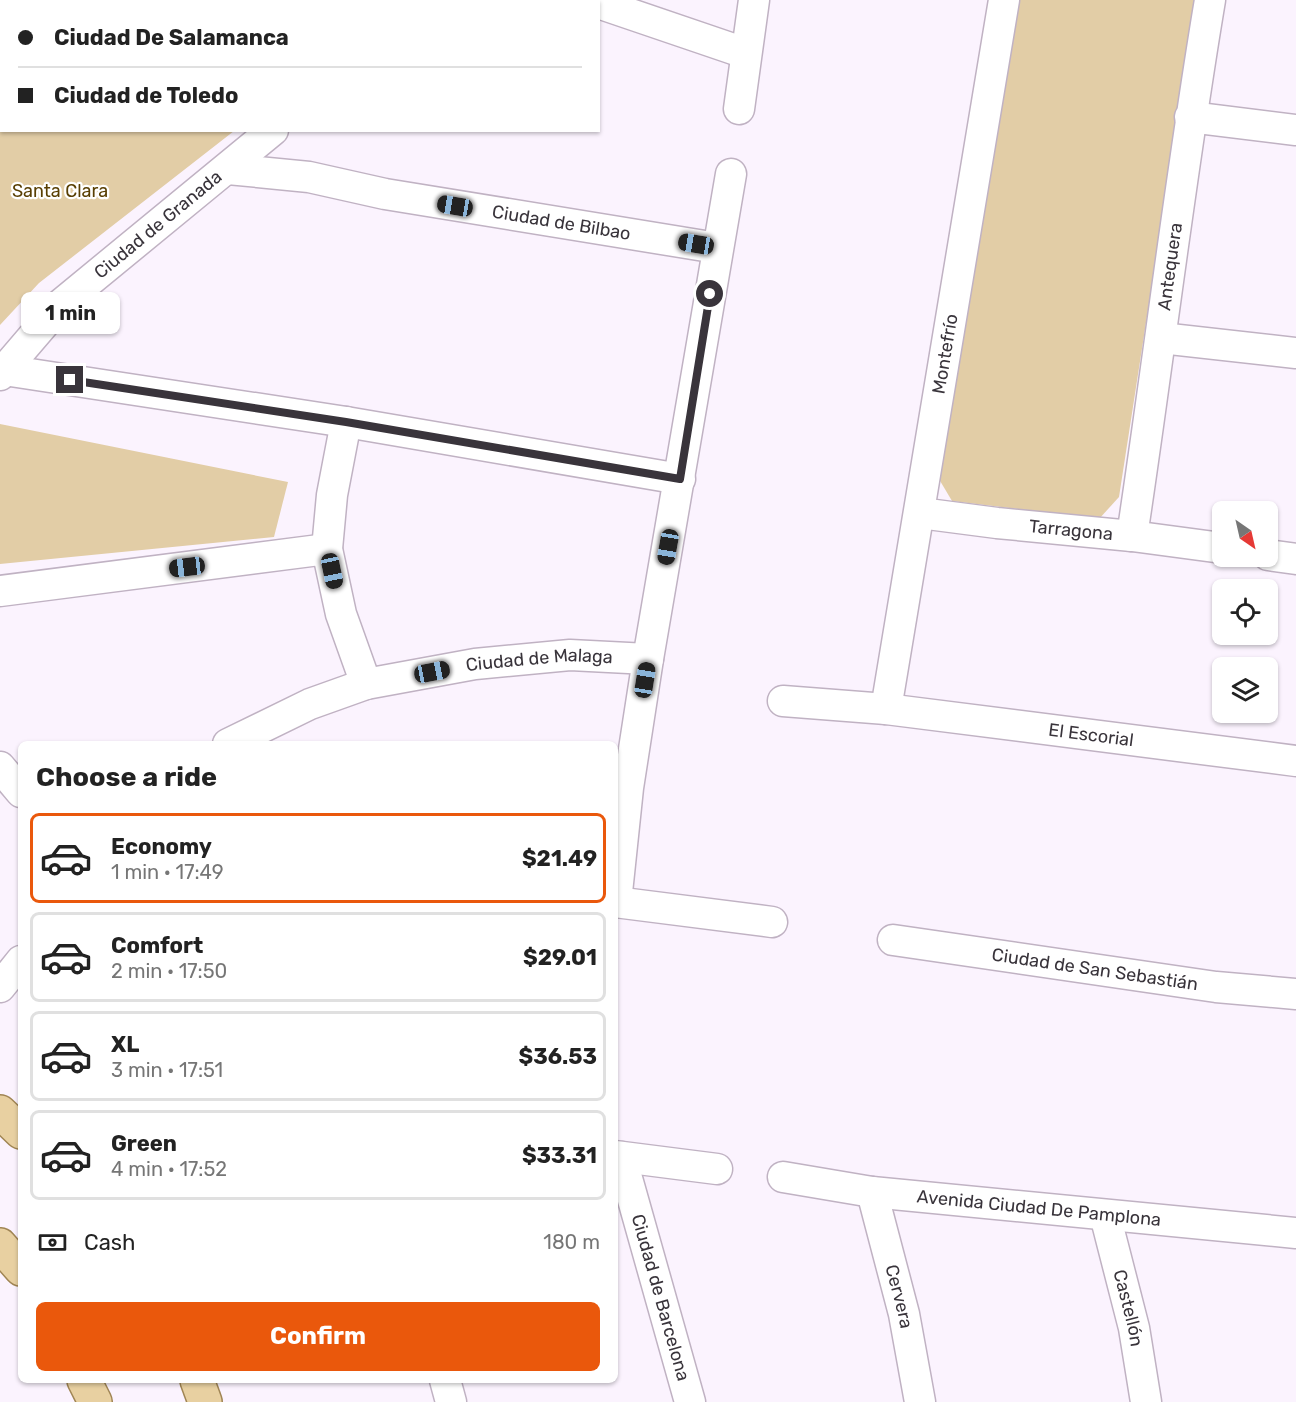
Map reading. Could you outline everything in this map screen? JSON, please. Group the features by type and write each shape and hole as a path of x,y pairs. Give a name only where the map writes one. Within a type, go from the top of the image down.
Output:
{"main road":[{"path":"0,1112 18,1129"},
{"path":"0,1245 18,1266"},
{"path":"86,1383 95,1402"},
{"path":"198,1383 205,1402"}],"street":[{"path":"739,109 754,0"},
{"name":"Montefrío","path":"886,709 1004,0"},
{"name":"Antequera","path":"1132,536 1190,117 1210,0"},
{"path":"600,3 745,53"},
{"path":"1190,117 1296,130"},
{"name":"Ciudad de Granada","path":"2,372 60,305 271,132"},
{"name":"Ciudad de Bilbao","path":"228,169 309,177 385,194 717,248"},
{"path":"618,876 628,789 648,659 731,174"},
{"path":"1161,338 1296,353"},
{"path":"2,372 346,422 680,479"},
{"path":"346,422 332,495 327,549 341,614 366,684"},
{"name":"Tarragona","path":"920,513 1212,547"},
{"path":"0,591 327,549"},
{"path":"1278,556 1296,559"},
{"name":"Ciudad de Malaga","path":"234,741 309,704 366,684 475,664 570,655 648,659"},
{"name":"El Escorial","path":"783,701 886,709 1296,761"},
{"path":"0,767 18,788"},
{"path":"618,902 772,922"},
{"name":"Ciudad de San Sebastián","path":"893,940 1216,987 1296,994"},
{"path":"0,987 18,965"},
{"path":"618,1157 717,1169"},
{"name":"Ciudad de Barcelona","path":"618,1157 690,1402"},
{"name":"Avenida Ciudad De Pamplona","path":"783,1177 872,1192 1296,1233"},
{"name":"Cervera","path":"872,1192 904,1314 920,1402"},
{"name":"Castellón","path":"1106,1215 1134,1328 1146,1402"},
{"path":"445,1383 451,1402"}],"green space":[{"path":"1017,0 1196,0 1119,497 1099,519 952,501 936,474"},
{"name":"Santa Clara","path":"0,132 233,132 39,283 0,325"},
{"path":"0,424 288,482 274,537 0,564"}],"route":[{"path":"70,380 346,422 680,479 710,294"}]}
